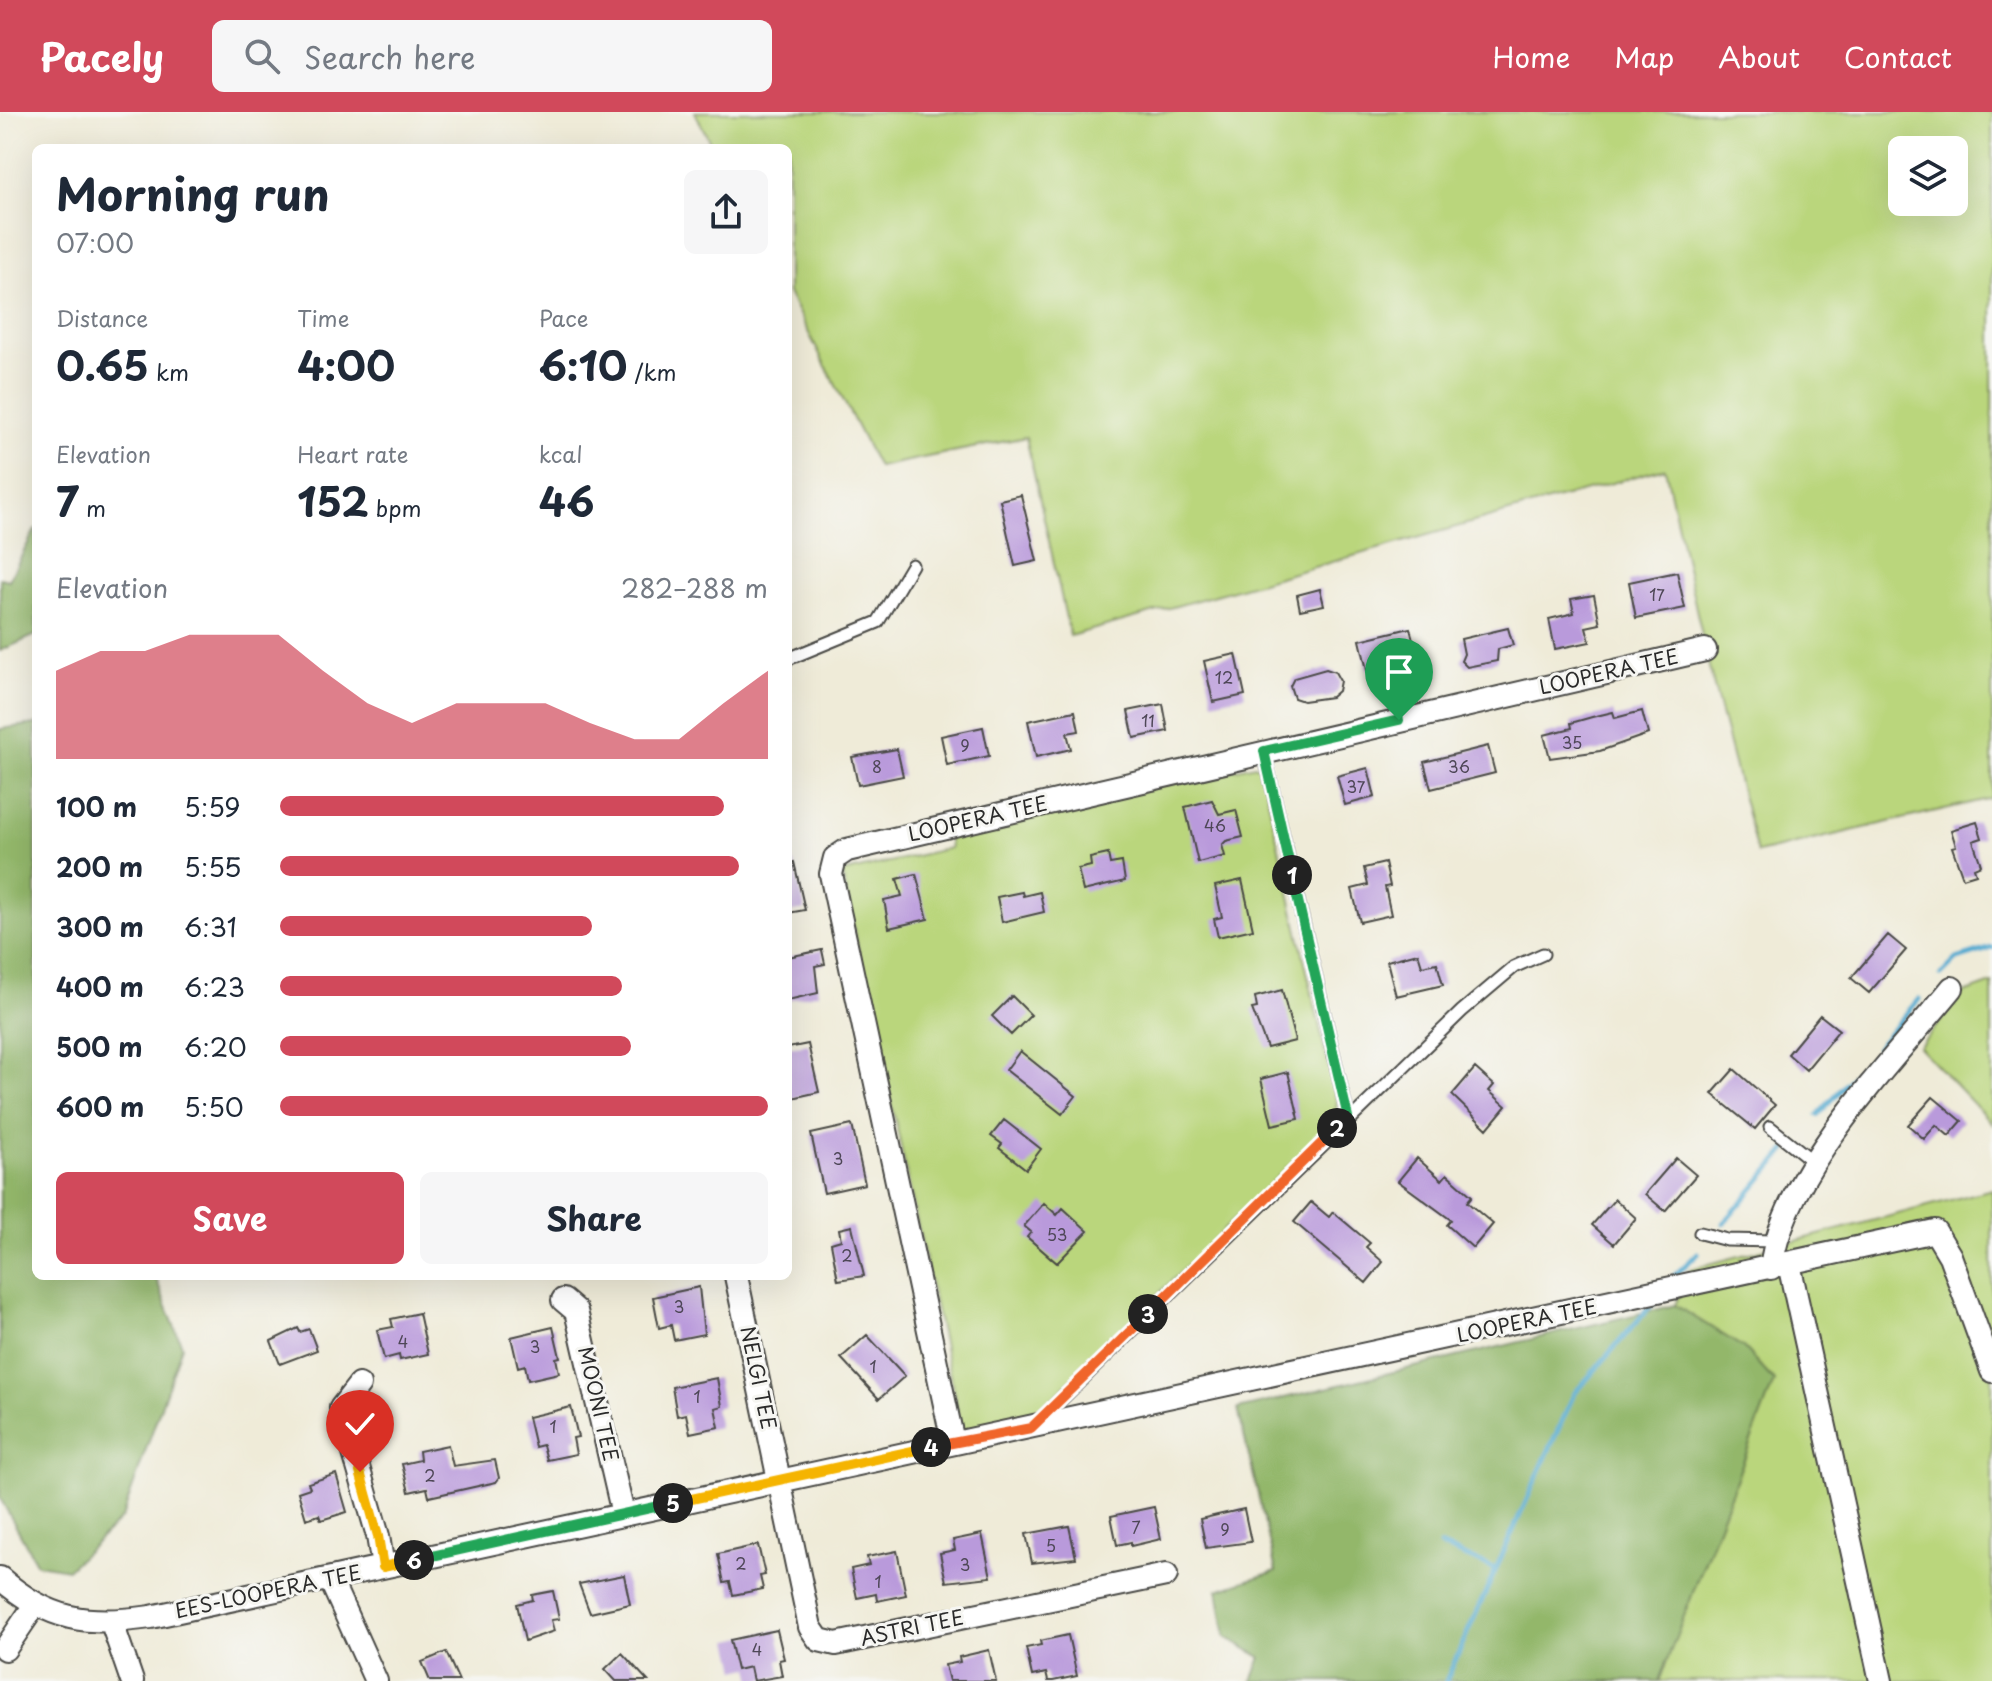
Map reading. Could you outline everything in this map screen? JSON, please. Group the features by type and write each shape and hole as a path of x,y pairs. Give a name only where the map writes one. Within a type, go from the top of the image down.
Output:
{"street":[{"name":"LOOPERA TEE","path":"953,1442 831,874 835,858 847,850 1705,650"},
{"path":"1881,1681 1774,1241 1814,1162 1952,988"},
{"name":"LOOPERA TEE","path":"779,1480 1935,1231 1950,1256 1992,1371"},
{"name":"NELGI TEE","path":"737,1280 779,1480"},
{"name":"MOONI TEE","path":"563,1300 576,1311 623,1514"},
{"path":"359,1385 341,1408 378,1536 383,1567"},
{"name":"EES-LOOPERA TEE","path":"0,1578 35,1605 60,1616 112,1623 330,1579 779,1480"},
{"name":"ASTRI TEE","path":"779,1480 810,1627 819,1640 836,1644 1166,1575"},
{"path":"330,1579 376,1681"},
{"path":"2,1649 35,1605"},
{"path":"112,1623 132,1681"}],"lane":[{"path":"792,657 878,622 912,565"},
{"path":"1264,751 1348,1117"},
{"path":"1031,1428 1348,1117 1514,967 1543,954"},
{"path":"1770,1127 1814,1162"},
{"path":"1700,1233 1727,1240 1774,1241"}],"green space":[{"path":"695,112 1992,112 1992,798 1757,853 1709,667 1665,468 1070,636 1026,437 878,467 792,301 792,144 711,144"},
{"path":"32,536 32,637 0,651 0,578 9,580"},
{"path":"32,725 32,1280 157,1280 182,1346 122,1518 68,1569 37,1564 0,1498 0,729"},
{"path":"1255,765 1261,769 1337,1103 1334,1121 1047,1404 1024,1423 962,1431 842,873 950,848 948,834"},
{"path":"1992,983 1992,1123 1919,1047 1964,993"},
{"path":"1992,1189 1992,1681 1659,1681 1774,1381 1744,1348 1675,1305 1690,1269"},
{"path":"1675,1305 1744,1348 1774,1381 1659,1681 1252,1681 1261,1657 1226,1637 1218,1590 1276,1571 1238,1409"}],"building":[{"path":"1021,495 1037,561 1015,566 1000,500"},
{"path":"1677,572 1685,608 1636,618 1629,582"},
{"path":"1320,589 1324,605 1300,610 1297,595"},
{"path":"1594,595 1600,624 1586,627 1590,642 1555,649 1549,619 1574,613 1571,599"},
{"path":"1410,628 1417,656 1404,659 1408,678 1392,682 1389,665 1367,670 1360,640"},
{"path":"1508,628 1513,645 1498,649 1497,661 1467,667 1461,661 1464,654 1461,639"},
{"path":"1236,654 1245,695 1213,702 1204,661"},
{"path":"1326,669 1335,672 1340,681 1338,691 1331,697 1303,701 1294,698 1290,686 1294,678"},
{"path":"1163,704 1168,731 1134,738 1128,711"},
{"path":"1075,711 1079,731 1067,733 1071,749 1036,757 1028,721"},
{"path":"1642,711 1648,734 1600,751 1550,758 1544,735 1572,728 1571,723 1592,717 1613,712 1615,718"},
{"path":"983,727 989,756 947,765 941,736"},
{"path":"1488,746 1495,773 1431,789 1424,762"},
{"path":"897,749 903,776 858,785 852,757"},
{"path":"1368,768 1375,797 1345,805 1337,776"},
{"path":"1212,800 1219,814 1236,810 1243,837 1222,845 1225,856 1198,863 1185,807"},
{"path":"1977,822 1982,838 1973,841 1981,865 1974,868 1976,874 1963,878 1952,847 1956,846 1951,830"},
{"path":"1108,854 1110,864 1122,862 1125,881 1083,891 1078,869 1091,866 1090,858"},
{"path":"792,862 805,910 792,912"},
{"path":"1385,863 1390,886 1385,887 1391,915 1360,922 1352,889 1368,885 1364,868"},
{"path":"916,874 928,919 889,928 884,900 902,896 897,879"},
{"path":"1242,880 1253,929 1218,937 1214,919 1222,917 1215,886"},
{"path":"1022,892 1023,896 1040,892 1044,912 1002,922 997,897"},
{"path":"1888,935 1906,950 1869,993 1851,978"},
{"path":"822,950 825,964 815,966 818,993 792,999 792,956"},
{"path":"1418,953 1422,966 1437,963 1443,985 1396,996 1387,961"},
{"path":"1282,990 1295,1041 1267,1048 1252,1009 1257,1008 1255,997"},
{"path":"1012,996 1031,1015 1011,1035 992,1016"},
{"path":"1820,1015 1839,1030 1806,1070 1788,1054"},
{"path":"808,1044 819,1092 792,1098 792,1047"},
{"path":"1020,1051 1076,1096 1062,1114 1006,1070"},
{"path":"1475,1068 1494,1085 1489,1091 1506,1106 1487,1129 1452,1095"},
{"path":"1734,1069 1775,1105 1755,1129 1712,1094"},
{"path":"1288,1072 1299,1119 1272,1125 1261,1079"},
{"path":"1933,1097 1962,1121 1949,1136 1936,1125 1924,1139 1908,1125"},
{"path":"1004,1120 1041,1149 1026,1169 999,1148 1002,1144 991,1136"},
{"path":"852,1125 865,1184 824,1193 811,1134"},
{"path":"1417,1158 1442,1180 1447,1174 1472,1196 1467,1202 1493,1224 1473,1248 1447,1225 1451,1220 1398,1181"},
{"path":"1676,1158 1696,1175 1665,1211 1645,1194"},
{"path":"1615,1199 1636,1218 1614,1244 1592,1225"},
{"path":"1311,1202 1329,1217 1333,1212 1370,1243 1366,1247 1383,1262 1366,1283 1294,1222"},
{"path":"1044,1203 1057,1215 1063,1208 1088,1231 1057,1263 1027,1237 1031,1232 1024,1226"},
{"path":"852,1226 864,1276 838,1280 831,1243 841,1240 839,1229"},
{"path":"699,1287 704,1334 674,1340 671,1325 659,1328 653,1297"},
{"path":"419,1313 428,1354 400,1360 399,1355 384,1359 377,1330 393,1327 391,1319"},
{"path":"553,1327 560,1357 556,1358 559,1373 528,1380 525,1365 518,1367 511,1337"},
{"path":"298,1328 300,1332 309,1329 317,1350 280,1364 271,1341"},
{"path":"867,1335 905,1376 879,1399 841,1358"},
{"path":"717,1378 722,1406 715,1408 719,1427 690,1433 686,1414 677,1416 672,1387"},
{"path":"571,1407 578,1437 573,1438 576,1454 547,1460 543,1445 535,1447 528,1417"},
{"path":"448,1445 453,1466 495,1460 499,1478 496,1482 429,1497 427,1488 409,1492 402,1464 420,1460 419,1451"},
{"path":"336,1474 347,1512 321,1520 319,1515 306,1519 298,1492 310,1488 308,1483"},
{"path":"1154,1507 1161,1539 1131,1546 1131,1542 1117,1545 1111,1516"},
{"path":"1244,1509 1251,1542 1206,1548 1200,1519"},
{"path":"1069,1526 1076,1558 1032,1563 1026,1534"},
{"path":"982,1534 991,1577 946,1582 940,1553 955,1550 953,1540"},
{"path":"758,1545 765,1575 760,1576 763,1589 733,1595 730,1582 724,1583 718,1554"},
{"path":"897,1551 906,1595 877,1601 876,1594 857,1598 851,1569 869,1565 867,1557"},
{"path":"624,1575 630,1604 590,1613 579,1584"},
{"path":"553,1591 559,1619 551,1620 554,1631 525,1641 517,1604 533,1600 532,1595"},
{"path":"777,1630 784,1659 779,1660 782,1676 753,1681 750,1667 737,1670 730,1640"},
{"path":"1068,1635 1077,1676 1048,1681 1046,1673 1032,1676 1026,1648 1041,1645 1040,1641"},
{"path":"989,1650 996,1681 949,1681 945,1665 960,1662 959,1657"},
{"path":"446,1652 459,1681 430,1681 422,1662"},
{"path":"622,1653 648,1681 616,1681 605,1669"}],"waterway":[{"path":"1941,975 1957,959 1992,948"},
{"path":"1877,1048 1919,999"},
{"path":"1818,1115 1856,1073"},
{"path":"1724,1223 1786,1150"},
{"path":"1675,1275 1698,1253"},
{"path":"1446,1681 1574,1394 1654,1302"},
{"path":"1440,1546 1496,1569"}],"route":[{"path":"360,1472 378,1536 383,1567 953,1442 1031,1428 1348,1117 1264,751 1399,720"}]}
